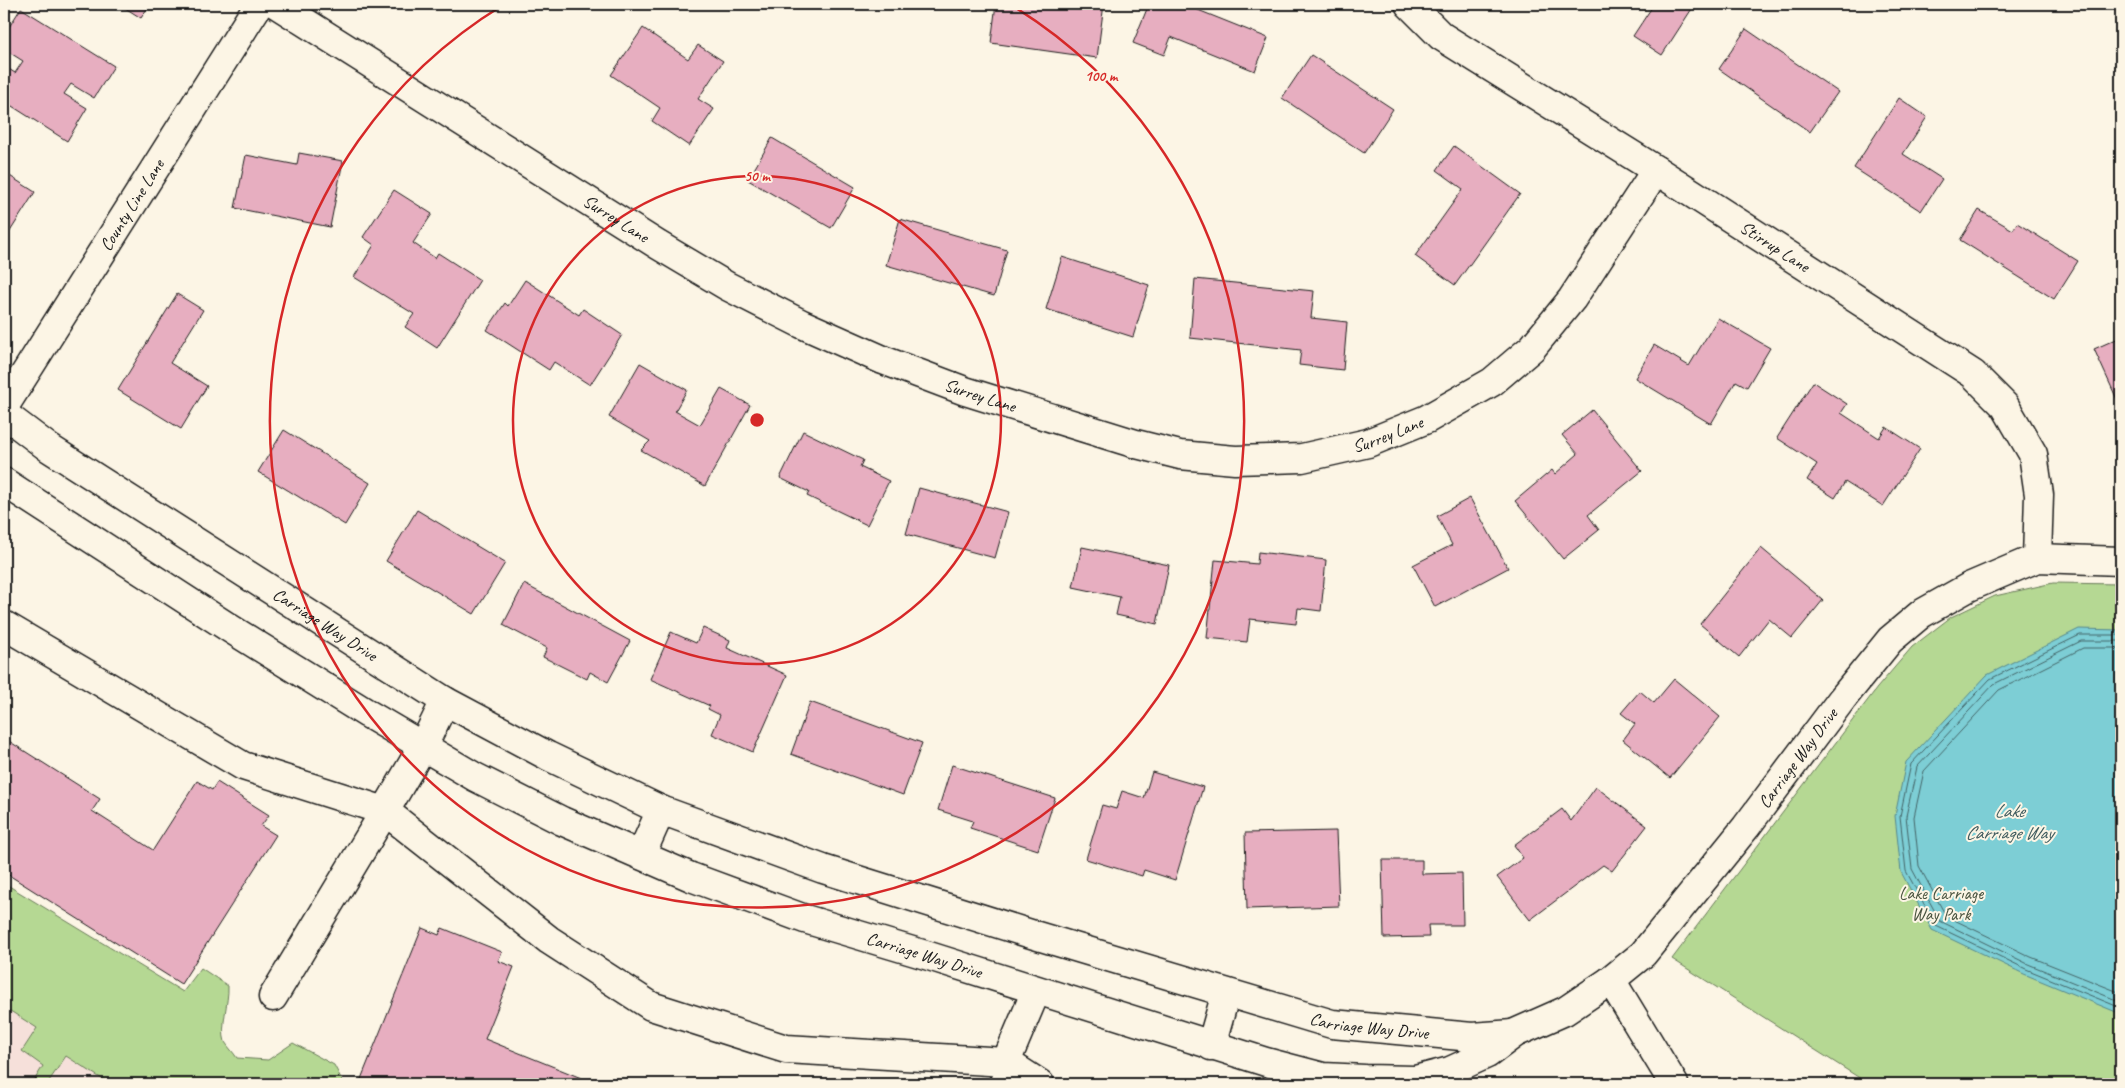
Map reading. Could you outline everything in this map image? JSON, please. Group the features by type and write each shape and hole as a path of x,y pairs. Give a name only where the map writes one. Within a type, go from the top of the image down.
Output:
{"street":[{"name":"County Line Lane","path":"4,407 259,4"},
{"name":"Surrey Lane","path":"276,4 658,245 727,286 802,324 883,360 965,391 1136,444 1180,455 1235,460 1302,458 1368,443 1427,419 1492,382 1532,348 1568,305 1656,170"},
{"name":"Stirrup Lane","path":"1410,4 1441,36 1656,170 1973,374 2005,406 2033,454 2039,495 2037,558"},
{"name":"Carriage Way Drive","path":"4,414 50,448 445,701 548,756 661,810 823,869 1332,1024 1472,1038 1515,1033"},
{"name":"Carriage Way Drive","path":"4,482 231,629 475,777 544,812 691,877 805,919 1211,1046 1324,1077 1366,1080 1415,1080 1450,1071 1470,1073 1487,1054 1515,1033 1565,1011 1611,980 1643,954 1746,826 1842,699 1890,640 1922,614 1969,587 2037,558 2121,561"},
{"path":"4,625 243,766 385,811 549,940 651,1006 786,1049 1002,1073 1040,1084"},
{"path":"273,997 423,746 445,701"},
{"path":"641,855 661,810"},
{"path":"1611,980 1674,1084"},
{"path":"1002,1073 1036,991"},
{"path":"1211,1046 1226,993"}],"shaded area":[{"path":"4,969 184,1084 4,1084"}],"green space":[{"name":"Lake Carriage Way Park","path":"2053,583 2121,584 2121,1084 1869,1084 1672,959 1877,688 1912,647 1951,617 1995,596"},
{"path":"4,883 183,992 201,968 228,986 224,1036 225,1042 237,1058 268,1060 293,1043 334,1065 344,1084 110,1084 66,1056 47,1084 32,1084 43,1066 22,1051 37,1028 4,1007"}],"water":[{"name":"Lake Carriage Way","path":"2079,629 2121,630 2121,1014 2024,974 1932,930 1901,872 1895,816 1906,762 1987,675"}],"building":[{"path":"119,4 150,4 141,18"},
{"path":"996,4 1104,4 1097,58 991,43"},
{"path":"1149,4 1183,4 1268,38 1255,71 1171,37 1164,55 1133,43"},
{"path":"1654,4 1695,4 1662,55 1633,36"},
{"path":"21,8 114,66 94,98 71,84 64,94 87,108 67,141 4,101 4,66 15,73 23,61 4,49 4,35"},
{"path":"643,28 688,59 698,45 723,61 698,99 714,109 689,146 652,121 660,108 611,75"},
{"path":"1746,29 1838,92 1810,132 1719,69"},
{"path":"1311,55 1393,109 1364,153 1282,98"},
{"path":"1899,98 1927,117 1903,154 1942,179 1921,211 1854,168"},
{"path":"772,138 855,187 831,228 748,180"},
{"path":"1454,146 1520,194 1455,285 1415,256 1463,189 1437,170"},
{"path":"299,153 343,161 330,227 235,208 246,155 297,165"},
{"path":"4,164 9,167 5,173 35,192 4,241"},
{"path":"394,190 432,214 413,243 435,258 438,253 480,280 437,348 405,327 414,314 354,277 374,245 363,237"},
{"path":"1979,210 2013,230 2017,223 2078,261 2054,299 1960,240"},
{"path":"900,219 1007,250 994,296 886,265"},
{"path":"1062,257 1149,285 1133,337 1046,309"},
{"path":"1195,279 1314,291 1311,318 1347,322 1343,370 1299,365 1301,350 1190,338"},
{"path":"525,280 579,315 583,309 622,335 590,385 554,362 549,370 487,330 505,303 508,306"},
{"path":"177,294 203,310 170,363 207,386 181,429 118,390"},
{"path":"1718,318 1770,348 1747,387 1736,381 1711,424 1635,378 1654,345 1689,366"},
{"path":"2121,337 2121,408 2094,349"},
{"path":"640,363 687,390 675,411 700,425 721,389 750,405 705,486 641,450 650,441 609,417"},
{"path":"1813,382 1847,404 1841,413 1879,438 1886,427 1920,449 1883,506 1845,482 1835,498 1807,480 1817,464 1777,438"},
{"path":"1592,410 1642,471 1588,515 1599,530 1563,559 1515,501 1552,470 1555,474 1578,454 1562,435"},
{"path":"284,430 370,483 345,525 258,472"},
{"path":"803,431 863,460 860,467 889,481 867,525 807,496 809,492 780,478"},
{"path":"919,488 1008,512 995,558 906,534"},
{"path":"1470,498 1508,568 1435,607 1413,565 1452,545 1437,516"},
{"path":"417,510 505,563 474,614 386,561"},
{"path":"1082,547 1169,565 1157,624 1116,615 1120,597 1073,587"},
{"path":"1761,548 1823,600 1792,638 1769,619 1739,657 1700,624"},
{"path":"1258,552 1326,560 1321,611 1298,608 1296,624 1250,619 1247,642 1207,638 1215,560 1257,564"},
{"path":"524,584 630,641 608,682 590,672 587,679 543,657 547,648 503,625"},
{"path":"703,628 730,640 727,648 787,675 753,752 712,734 720,715 708,709 710,706 650,679 671,632 696,643"},
{"path":"1674,679 1720,717 1670,778 1623,740 1635,724 1621,713 1640,691 1654,703"},
{"path":"810,702 922,743 903,795 791,754"},
{"path":"4,738 100,799 92,811 153,850 197,781 212,790 217,782 269,815 261,826 276,835 181,984 4,872"},
{"path":"952,765 1055,798 1038,850 970,828 973,821 938,810"},
{"path":"1152,772 1203,787 1175,880 1144,870 1142,876 1086,859 1102,805 1116,809 1122,791 1144,798"},
{"path":"1596,787 1647,826 1612,871 1603,865 1530,920 1497,877 1523,858 1514,845 1562,809 1571,821"},
{"path":"1336,831 1339,906 1247,909 1245,833"},
{"path":"1382,860 1422,860 1422,874 1462,873 1463,925 1428,925 1429,937 1384,938"},
{"path":"422,928 439,935 442,928 502,952 498,961 514,967 485,1039 596,1084 359,1084"}]}
